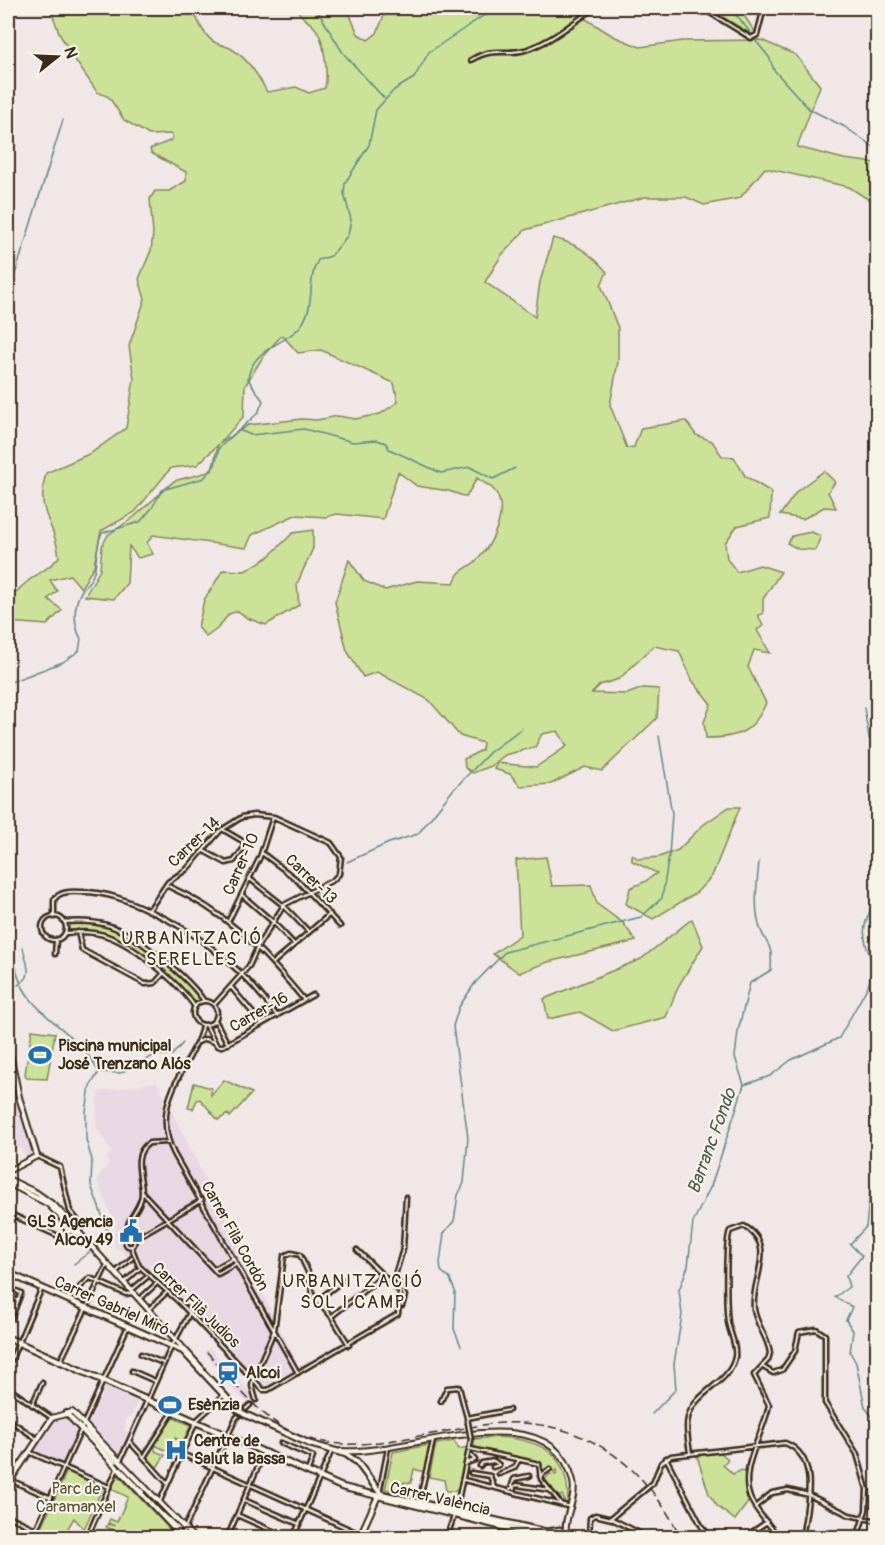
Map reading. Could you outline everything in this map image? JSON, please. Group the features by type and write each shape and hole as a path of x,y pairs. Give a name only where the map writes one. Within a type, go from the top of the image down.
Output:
{"main road":[{"name":"Carrer Gabriel Miró","path":"8,1273 184,1352 238,1410 279,1431 335,1450"},
{"name":"Carrer València","path":"8,1338 320,1478 361,1492 419,1502 549,1538"},
{"path":"335,1450 357,1462 378,1495"},
{"name":"Carrer València","path":"361,1492 368,1489 371,1483"},
{"name":"Carrer València","path":"378,1495 546,1532 560,1530 566,1536"},
{"path":"549,1538 553,1532"}],"street":[{"path":"471,60 485,52 529,48 566,31 596,8"},
{"path":"702,8 752,38 757,34 764,8"},
{"name":"Carrer-14","path":"149,910 166,885 187,869 222,829 246,816 273,817 331,843 340,854 341,870 336,878 284,906 243,975 214,1005"},
{"name":"Carrer-10","path":"229,920 262,853 273,817"},
{"path":"204,850 228,863 234,861 243,849 244,842 222,829"},
{"name":"Carrer-13","path":"262,853 309,892 340,926"},
{"path":"250,879 284,906 309,932"},
{"path":"166,885 229,920 258,947 304,1000"},
{"path":"54,916 54,900 58,895 66,893 110,895 149,910 198,936 243,975 277,1016"},
{"path":"241,895 273,922 294,944"},
{"path":"273,963 330,914"},
{"path":"54,916 64,922 94,922 127,934 181,976 204,1001 214,1005 217,1012 215,1020 228,1044"},
{"path":"54,916 47,919 42,928 46,937 56,940"},
{"path":"64,922 65,933"},
{"path":"78,932 79,946 84,951 144,984 155,983 163,974"},
{"path":"55,954 56,940 65,933 99,933 117,940 180,988 195,1007 194,1018 204,1025 217,1044"},
{"path":"231,987 262,1024"},
{"name":"Carrer-16","path":"198,1042 205,1039 217,1044 228,1044 313,995"},
{"path":"195,1007 204,1001"},
{"path":"202,1200 134,1239 128,1238 128,1223 142,1192 138,1166 142,1150 151,1142 168,1142 165,1127 166,1104 198,1042 204,1025 215,1020"},
{"path":"8,1044 9,1061 37,1156 60,1167 70,1211 70,1217 64,1225"},
{"name":"Carrer Filà Cordón","path":"168,1142 298,1373"},
{"path":"8,1171 37,1156"},
{"path":"8,1181 41,1195 70,1217 81,1235 105,1263 176,1338 204,1373"},
{"path":"8,1181 48,1204 62,1217 64,1225 81,1235"},
{"path":"142,1192 217,1273 237,1264"},
{"path":"298,1373 349,1345 398,1314 405,1296 394,1275 403,1249 406,1197"},
{"path":"8,1213 67,1240 81,1235"},
{"path":"70,1217 78,1227"},
{"path":"690,1454 687,1421 691,1409 728,1371 735,1358 734,1342 726,1310 727,1242 730,1231 740,1225 747,1227 755,1236 763,1256 753,1306 758,1324 770,1350 770,1358 756,1372 755,1377 767,1398 768,1407 747,1482 755,1507 780,1538"},
{"path":"71,1231 78,1227"},
{"name":"Carrer Filà Judios","path":"128,1238 127,1244 131,1246 139,1266 179,1301 263,1390 268,1390 298,1373"},
{"path":"131,1246 134,1244 134,1239"},
{"path":"357,1250 381,1277 400,1292 398,1314"},
{"path":"256,1400 252,1386 253,1377 274,1330 283,1274 281,1263 284,1256 291,1253 300,1255 317,1301 332,1316 349,1345"},
{"path":"117,1271 132,1258"},
{"path":"214,1269 234,1258"},
{"path":"60,1362 105,1263"},
{"path":"126,1281 139,1269"},
{"path":"67,1299 90,1278 126,1294 133,1291 147,1277"},
{"path":"332,1316 381,1277"},
{"path":"317,1301 343,1280"},
{"path":"141,1298 156,1284"},
{"path":"8,1287 20,1291 10,1312 11,1319"},
{"path":"8,1367 42,1288"},
{"path":"150,1308 166,1293"},
{"path":"8,1303 17,1300"},
{"path":"87,1538 118,1468 118,1462 163,1363 189,1314"},
{"path":"32,1538 84,1430 85,1423 128,1326"},
{"path":"763,1367 773,1372 783,1370 795,1351 800,1332 820,1329 826,1339 825,1403 857,1454 867,1489 864,1518 857,1538"},
{"path":"141,1354 163,1363"},
{"path":"132,1371 155,1381"},
{"path":"32,1405 42,1383"},
{"path":"441,1401 447,1388 459,1387 471,1440 464,1479 446,1537"},
{"path":"8,1388 52,1418"},
{"path":"158,1503 196,1422 224,1395"},
{"path":"182,1529 236,1418 250,1405"},
{"path":"467,1418 508,1410"},
{"path":"144,1457 173,1412"},
{"path":"66,1413 158,1503 182,1529 184,1537"},
{"path":"51,1498 9,1482 52,1418 74,1413 118,1462"},
{"path":"8,1419 38,1440"},
{"path":"84,1430 184,1537"},
{"path":"293,1538 335,1450 357,1452 492,1432 537,1438 558,1451 566,1463 574,1486 571,1507 565,1523 566,1536"},
{"path":"419,1502 433,1440"},
{"path":"129,1441 168,1485"},
{"path":"281,1443 313,1457 307,1472"},
{"path":"611,1519 653,1483 659,1466 666,1458 785,1443 794,1448 809,1476 810,1495 802,1538"},
{"path":"360,1536 378,1495 388,1448"},
{"path":"471,1449 538,1464 540,1476 561,1504"},
{"path":"29,1452 108,1487"},
{"path":"227,1538 264,1453"},
{"path":"182,1454 360,1536 376,1538"},
{"path":"493,1467 496,1454"},
{"path":"467,1463 476,1460 470,1455"},
{"path":"666,1458 702,1527 712,1538"},
{"path":"499,1474 514,1468 519,1460"},
{"path":"482,1464 494,1461"},
{"path":"118,1468 194,1538"},
{"path":"540,1476 550,1468"},
{"path":"471,1473 490,1476 494,1487"},
{"path":"514,1490 514,1479 528,1476"},
{"path":"464,1479 514,1490 571,1507"},
{"path":"514,1490 517,1485 551,1492"},
{"path":"755,1507 772,1493 780,1490 810,1495 849,1515 878,1521"},
{"path":"551,1492 551,1500"},
{"path":"244,1500 299,1524"},
{"path":"237,1515 288,1538"},
{"path":"589,1538 591,1517 595,1515 611,1519 647,1537"},
{"path":"8,1516 55,1538"},
{"path":"742,1538 767,1522"}],"shaded area":[{"path":"10,1063 34,1155 29,1158 25,1157 21,1147 8,1151 8,1064"},
{"path":"157,1082 300,1369 266,1388 221,1339 219,1340 146,1269 114,1246 116,1220 110,1213 97,1179 108,1164 107,1156 113,1153 96,1127 98,1092"},
{"path":"210,1348 258,1403 252,1407 224,1381 227,1379 204,1352"},
{"path":"106,1387 138,1402 132,1415 127,1417 124,1430 130,1433 118,1455 89,1423"},
{"path":"63,1417 78,1431 62,1464 34,1450 55,1420"}],"green space":[{"path":"50,8 193,8 208,37 241,56 256,73 267,92 296,87 309,93 325,88 326,66 321,40 315,28 302,17 296,8 347,8 358,34 368,40 377,33 387,8 589,8 578,14 613,36 640,47 683,41 761,40 796,55 820,86 797,147 844,159 876,163 877,160 877,205 849,187 765,168 740,198 704,205 686,197 645,197 525,230 501,256 485,282 535,317 540,282 553,238 577,246 589,254 607,272 601,285 618,328 618,362 610,405 627,448 634,447 641,428 686,421 696,435 712,441 722,456 734,457 745,476 771,492 770,518 737,526 725,543 727,559 737,572 760,565 781,572 763,599 763,614 758,615 763,626 757,630 770,653 754,650 748,667 766,703 756,721 743,732 735,735 706,738 704,722 711,704 692,680 679,651 654,646 619,679 600,685 592,693 627,694 643,688 659,689 657,718 602,771 585,767 551,784 520,786 510,774 494,769 497,763 536,767 567,746 558,731 542,734 535,747 505,755 491,766 473,773 465,768 464,759 482,750 483,743 460,736 429,700 377,672 363,677 347,651 335,602 349,560 364,581 385,590 417,581 454,583 461,572 476,561 488,546 500,516 498,497 493,489 477,478 466,497 449,491 417,486 398,472 383,519 337,514 326,517 295,515 252,535 246,548 153,535 147,543 153,554 138,558 129,546 127,583 114,599 85,596 100,570 102,546 108,535 134,517 174,481 212,471 218,445 197,465 171,468 135,512 101,531 94,566 81,588 70,575 50,580 57,591 48,599 62,610 47,625 9,622 8,598 59,557 54,534 44,508 43,487 46,473 91,453 126,428 134,379 129,346 145,299 139,279 151,250 153,234 150,199 155,191 169,191 186,181 186,172 151,153 150,149 172,140 172,134 149,135 124,120 109,97 97,92 60,35","holes":["282,335 298,353 321,350 394,383 398,402 380,414 355,419 338,416 317,420 302,419 248,425 219,444 244,416 245,386 264,355"]},
{"path":"707,8 747,8 745,17 755,32 753,35"},
{"path":"824,471 835,482 828,492 836,508 824,507 803,519 780,515 797,491"},
{"path":"313,530 313,548 297,584 299,605 266,625 247,618 238,611 229,614 217,629 206,637 198,627 204,600 223,570 245,571 267,558 293,533"},
{"path":"811,532 821,536 815,550 798,549 787,543 792,536"},
{"path":"729,807 740,807 712,876 696,893 653,919 626,904 630,888 657,873 632,861 632,854 638,859 659,857 678,850 703,825"},
{"path":"546,857 552,886 591,885 597,904 623,923 636,941 548,962 519,973 493,954 520,935 516,860"},
{"path":"692,919 703,946 679,985 666,1017 613,1031 580,1012 548,1019 544,999 641,959"},
{"path":"67,923 105,925 123,933 148,948 172,968 202,1000 195,1004 179,984 129,945 101,933 68,931"},
{"name":"Piscina municipal José Trenzano Alós","path":"32,1030 55,1033 47,1079 27,1078 25,1074"},
{"path":"224,1080 252,1093 230,1117 228,1114 218,1120 200,1099 197,1100 193,1109 188,1108 194,1083 211,1088 211,1095"},
{"path":"171,1417 191,1425 183,1442 175,1438 167,1451 155,1445 155,1451 165,1455 156,1469 146,1456"},
{"path":"500,1437 529,1442 551,1453 559,1461 564,1472 568,1502 566,1504 562,1495 559,1497 544,1480 550,1474 556,1475 557,1470 554,1472 549,1466 541,1473 542,1464 474,1448 474,1439"},
{"path":"454,1441 459,1449 468,1447 457,1491 446,1491 444,1480 429,1477 436,1444"},
{"path":"429,1445 424,1472 414,1469 411,1483 404,1482 401,1493 385,1489 393,1452"},
{"path":"720,1452 728,1459 723,1465 733,1474 742,1470 746,1473 745,1489 749,1501 735,1520 717,1506 709,1494 697,1456"},
{"name":"Parc de Caramanxel","path":"67,1471 103,1487 84,1529 74,1518 63,1536 42,1527"},
{"path":"117,1476 177,1537 110,1537 113,1530 106,1527 108,1524 115,1526 108,1523 110,1519 117,1522 128,1497 111,1489"}],"waterway":[{"path":"316,8 343,53 384,98"},
{"path":"8,683 63,662 79,651 81,639 77,627 76,608 82,590 93,575 98,543 102,533 140,522 152,508 162,490 204,478 215,465 219,448 258,413 263,401 248,379 251,369 255,361 268,349 299,328 308,311 312,277 318,260 331,256 348,235 351,220 344,193 345,183 369,145 376,110 394,90 414,78 429,52 483,16 513,8"},
{"path":"726,8 739,18 752,35"},
{"path":"755,40 769,57 774,70 809,109 845,127 878,150"},
{"path":"8,297 63,120"},
{"path":"239,430 251,435 304,429 353,442 377,440 386,443 389,449 441,473 470,467 493,479 515,468"},
{"name":"Barranc Fondo","path":"864,708 869,738 878,750"},
{"path":"347,862 389,843 418,834 452,791 490,752 522,728"},
{"path":"461,1346 454,1329 455,1291 450,1279 441,1271 440,1263 444,1233 454,1221 458,1195 464,1183 468,1138 453,1026 459,1007 475,983 505,952 641,917 662,898 669,855 672,814 659,736"},
{"name":"Barranc Fondo","path":"878,776 878,800"},
{"path":"744,1085 735,1057 738,1031 750,983 771,970 770,948 759,925 757,910 759,862"},
{"name":"Barranc Fondo","path":"652,1414 676,1389 674,1364 682,1315 679,1290 688,1266 693,1222 711,1186 744,1085 770,1076 791,1060 839,1038 868,986 874,966 864,931 865,923 878,897"},
{"path":"8,937 17,973 29,997 82,1048 98,1071"},
{"path":"18,985 28,973 23,947"},
{"path":"100,1072 120,1073 155,1055 172,1055 183,1043"},
{"path":"74,1264 101,1243 108,1232 91,1185 92,1160 86,1140 86,1112 90,1086 99,1072"},
{"path":"878,1173 870,1190 866,1227 850,1244 862,1256 846,1276 849,1287 835,1297 852,1307 846,1320 853,1331 850,1352 856,1363 865,1407 878,1425"}],"railway":[{"path":"207,1352 249,1400 273,1421 301,1436 317,1441 363,1444 502,1423 532,1424 560,1429 585,1438 631,1468 667,1512 681,1538"}],"place":[{"name":"Piscina municipal José Trenzano Alós","path":"40,1055"},
{"name":"GLS Agencia Alcoy 49","path":"131,1231"},
{"name":"Alcoi","path":"228,1373"},
{"name":"Esènzia","path":"170,1405"},
{"name":"Centre de Salut la Bassa","path":"176,1450"}],"district":[{"name":"URBANITZACIÓ SERELLES","path":"192,948"},
{"name":"URBANITZACIÓ SOL I CAMP","path":"353,1291"}]}
